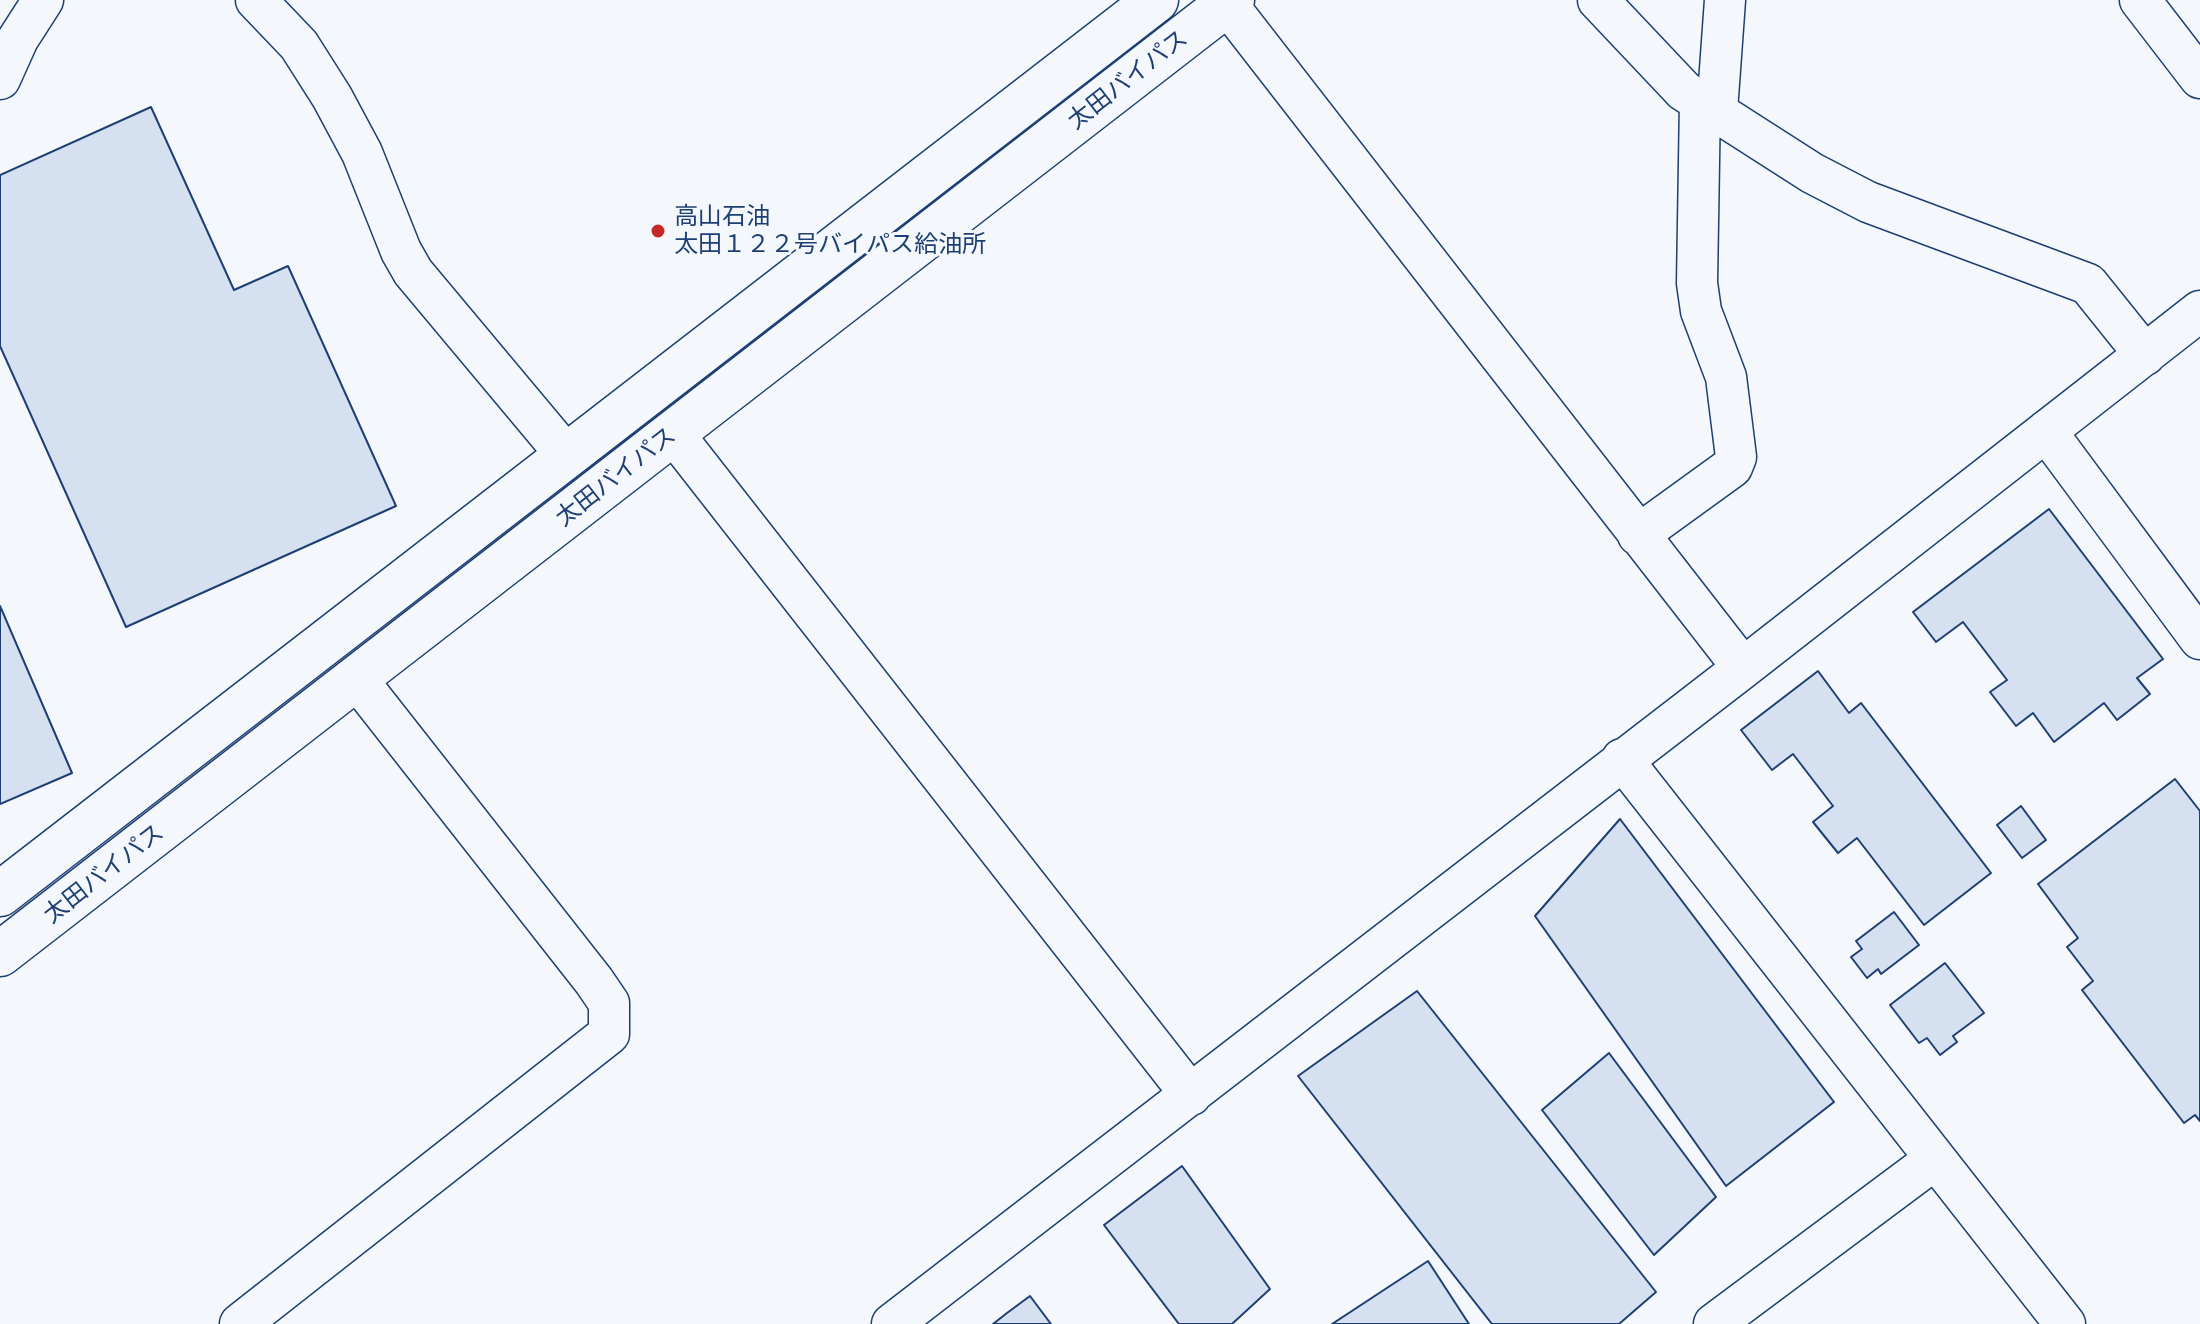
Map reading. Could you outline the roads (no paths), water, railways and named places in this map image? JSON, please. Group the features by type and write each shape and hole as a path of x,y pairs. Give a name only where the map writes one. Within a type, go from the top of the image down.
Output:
{"highway":[{"name":"太田バイパス","path":"0,894 1156,0"},
{"name":"太田バイパス","path":"0,954 1230,2"}],"street":[{"path":"0,79 18,39 43,0"},
{"path":"257,0 299,45 332,97 362,153 401,251 413,272 567,456"},
{"path":"1598,0 1684,91 1812,173 1868,202 2088,284 2145,355"},
{"path":"1638,535 1732,467 1736,457 1726,377 1701,311 1697,283 1708,106 1725,0"},
{"path":"2140,0 2200,78"},
{"path":"1230,2 1743,668"},
{"path":"892,1324 1743,668 2200,311"},
{"path":"2046,431 2200,639"},
{"path":"673,433 1191,1095"},
{"path":"240,1324 609,1034 609,1003 594,981 356,678"},
{"path":"1622,759 2065,1324"},
{"path":"1714,1324 1934,1160"}],"place":[{"name":"高山石油 太田１２２号バイパス給油所","path":"658,231"}]}
